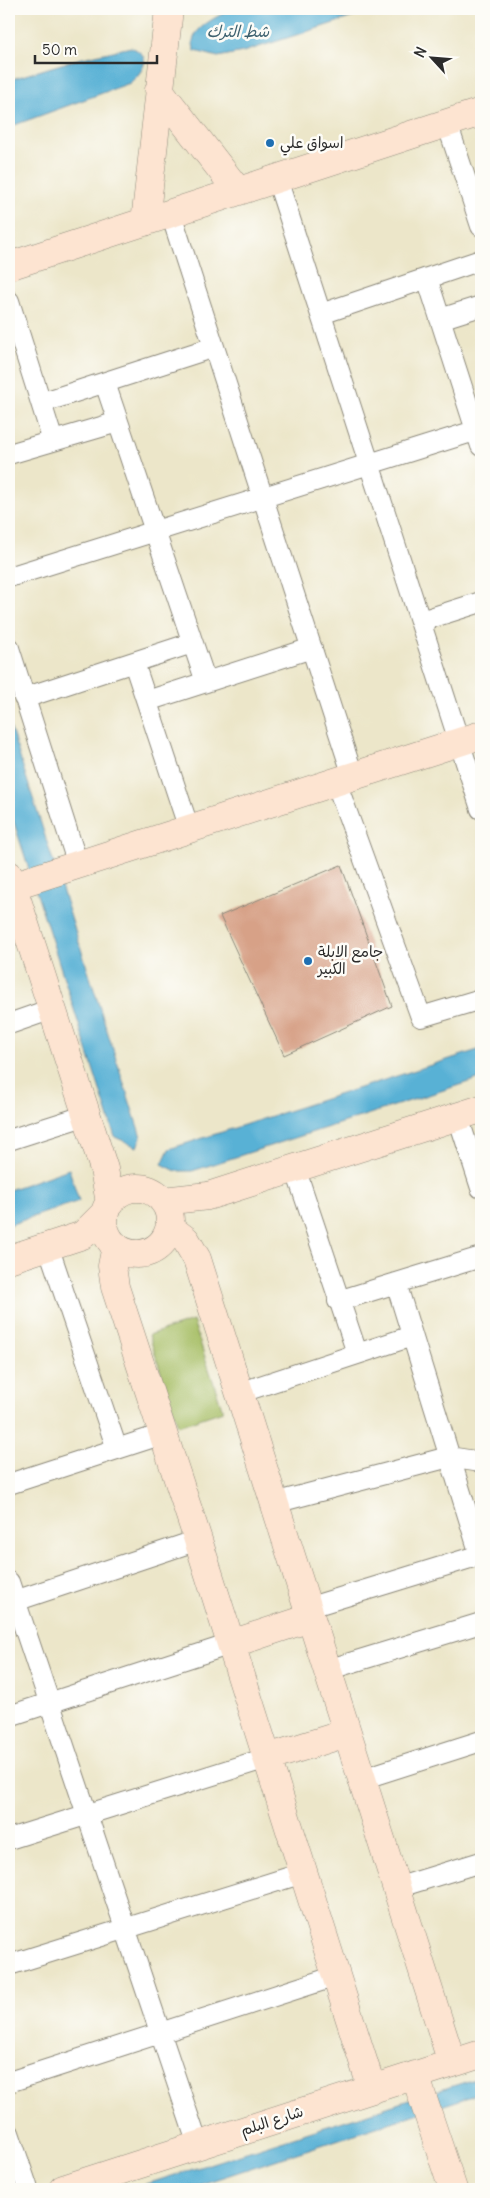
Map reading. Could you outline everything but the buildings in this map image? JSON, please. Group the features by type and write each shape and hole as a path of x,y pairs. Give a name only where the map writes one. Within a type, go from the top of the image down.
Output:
{"street":[{"path":"145,222 169,9"},
{"path":"159,90 238,192"},
{"path":"9,266 481,112"},
{"path":"447,123 481,226"},
{"path":"278,179 421,621 471,739 481,805"},
{"path":"171,214 312,648 344,779 421,1017 481,999"},
{"path":"321,314 481,260"},
{"path":"9,577 370,464 480,435 427,278"},
{"path":"9,301 54,441"},
{"path":"440,318 481,306"},
{"path":"41,403 214,347"},
{"path":"105,383 206,682"},
{"path":"9,454 118,422"},
{"path":"421,621 481,602"},
{"path":"24,698 192,643"},
{"path":"9,648 78,865"},
{"path":"148,701 312,648"},
{"path":"134,663 148,701 188,829"},
{"path":"372,2089 198,1540 115,1286 112,1266 114,1244 106,1233 104,1223 107,1208 104,1169 10,882 78,865 471,739"},
{"path":"9,1024 52,1009"},
{"path":"83,1235 114,1244 133,1254 152,1250 160,1245 168,1215 208,1196 470,1113 481,1188"},
{"path":"9,1140 87,1115"},
{"path":"295,1168 356,1354"},
{"path":"104,1169 137,1188 152,1191 197,1259 452,2063"},
{"path":"9,1259 83,1235 122,1192 137,1188"},
{"path":"48,1246 117,1449"},
{"path":"338,1301 481,1257"},
{"path":"9,1716 231,1644 309,1613 481,1556 396,1283"},
{"path":"239,1393 412,1336"},
{"path":"9,1484 163,1434"},
{"path":"274,1503 449,1457 481,1462"},
{"path":"12,1602 198,1540"},
{"path":"9,1582 12,1602 49,1702 198,2145"},
{"path":"327,1670 481,1623"},
{"path":"9,1840 347,1733"},
{"path":"362,1779 481,1741"},
{"path":"396,1888 481,1862"},
{"path":"9,1965 303,1873"},
{"path":"9,2082 336,1976"},
{"name":"شارع البلم","path":"63,2189 481,2054"},
{"path":"415,2075 453,2189"},
{"path":"9,2133 28,2189"}],"green space":[{"path":"193,1321 223,1411 178,1426 149,1335"}],"water":[{"name":"شط الترك","path":"231,9 378,9 243,52 218,57 195,51 194,37 198,31 210,21"},
{"path":"131,47 142,55 144,64 139,74 130,83 9,127 9,80 78,59"},
{"path":"9,723 141,1137 137,1147 115,1137 9,807"},
{"path":"481,1049 481,1078 192,1171 176,1171 162,1164 169,1149"},
{"path":"69,1169 79,1201 9,1225 9,1190"},
{"path":"481,2077 481,2093 186,2189 131,2189"}],"place":[{"name":"اسواق علي","path":"270,143"},
{"name":"جامع الابلة الكبير","path":"308,961"}]}
